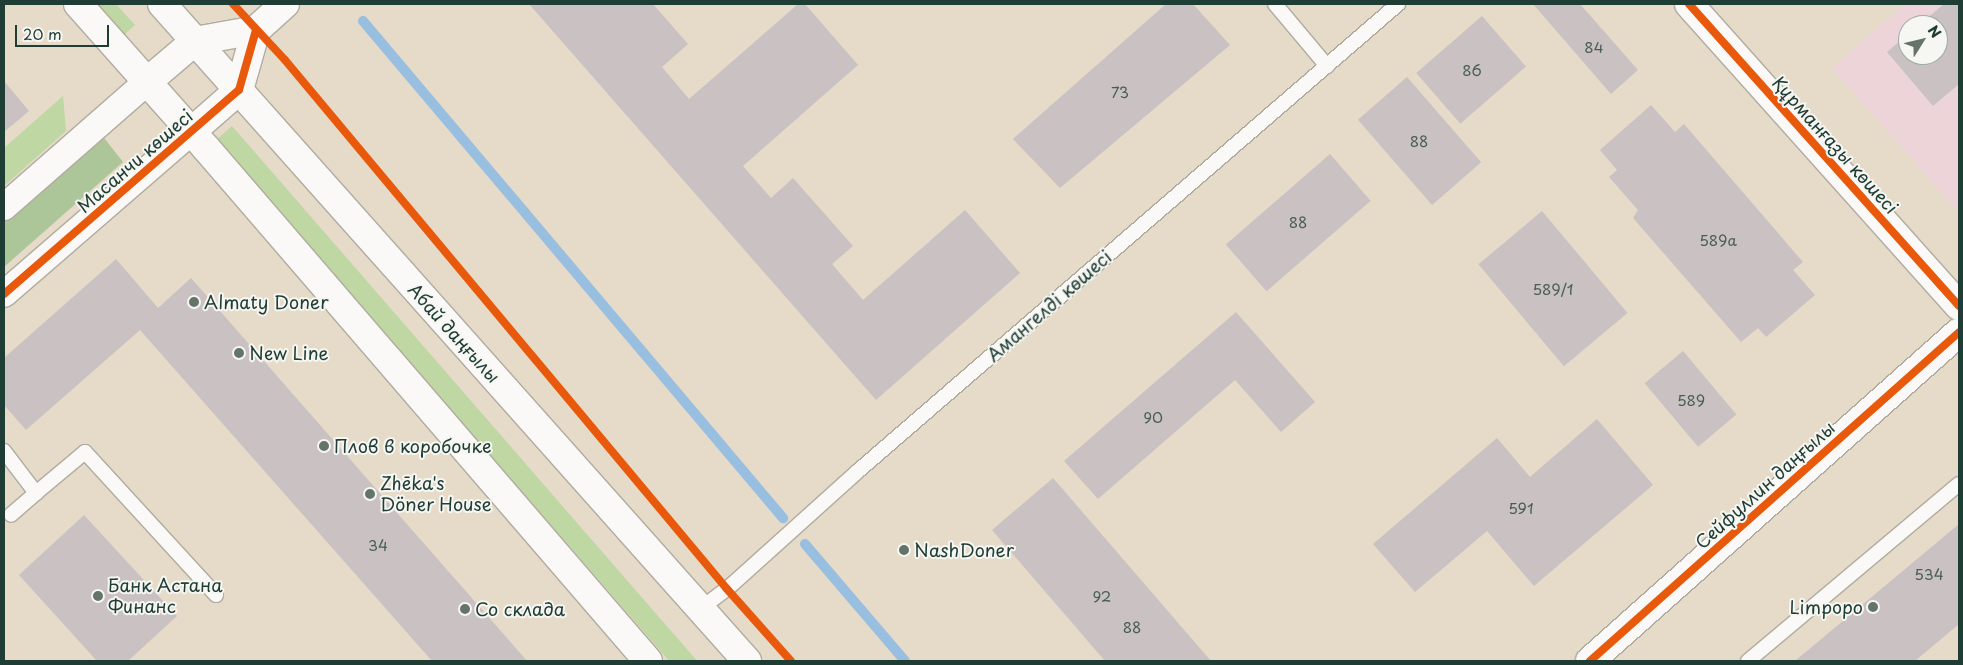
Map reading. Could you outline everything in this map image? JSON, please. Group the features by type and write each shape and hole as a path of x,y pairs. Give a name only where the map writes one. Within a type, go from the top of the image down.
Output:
{"main road":[{"path":"78,4 648,661"},
{"name":"Абай даңғылы","path":"162,4 746,661"},
{"path":"239,90 256,30 285,4"},
{"name":"Құрманғазы көшесі","path":"1689,4 1959,306"},
{"path":"147,82 195,40 256,30"},
{"name":"Масанчи көшесі","path":"191,132 239,90"},
{"name":"Сейфуллин даңғылы","path":"1590,661 1959,332"}],"street":[{"path":"4,207 147,82"},
{"name":"Масанчи көшесі","path":"4,294 191,132"}],"lane":[{"path":"1275,4 1327,66"},
{"name":"Амангелді көшесі","path":"700,609 727,589 858,471 1398,4"},
{"path":"4,450 36,493"},
{"path":"11,515 85,452 216,595"},
{"path":"1748,661 1959,484"}],"shaded area":[{"path":"1905,4 1959,4 1959,213 1832,68"}],"green space":[{"path":"85,4 116,4 135,25 117,41"},
{"path":"63,96 66,131 4,186 4,148"},
{"path":"232,126 697,661 669,661 216,140"},
{"path":"101,134 123,162 4,267 4,218"}],"building":[{"path":"529,4 653,4 688,44 662,67 689,99 798,4 805,4 858,65 743,166 771,198 793,178 853,246 832,264 863,300 965,210 1020,273 876,400"},
{"path":"1166,4 1193,4 1230,45 1060,188 1013,139"},
{"path":"1533,4 1580,4 1638,70 1611,94"},
{"path":"1944,4 1959,4 1959,84 1933,106 1898,65 1948,65 1948,15 1931,15"},
{"path":"1482,16 1526,67 1460,124 1416,73"},
{"path":"1898,43 1898,65 1887,52"},
{"path":"1407,77 1481,162 1432,205 1358,120"},
{"path":"4,81 29,111 4,132"},
{"path":"1651,105 1675,132 1684,124 1803,262 1793,270 1815,295 1766,337 1758,328 1741,342 1633,218 1638,210 1609,177 1617,170 1600,150"},
{"path":"1330,154 1371,201 1267,291 1226,245"},
{"path":"1542,211 1627,313 1564,366 1478,264"},
{"path":"116,259 158,308 191,278 527,661 432,661 140,330 26,430 4,405 4,358"},
{"path":"1236,312 1315,402 1281,432 1235,380 1098,499 1064,461"},
{"path":"1683,351 1736,415 1698,447 1645,383"},
{"path":"1597,419 1653,485 1534,586 1487,531 1415,592 1373,544 1497,438 1530,477"},
{"path":"1053,478 1211,661 1105,661 992,530"},
{"name":"Банк Астана Финанс","path":"84,515 177,616 128,661 97,661 19,575"},
{"path":"1959,524 1959,624 1915,661 1795,661"}],"waterway":[{"path":"363,21 783,518"},
{"path":"805,544 905,661"}],"cycle path":[{"path":"233,4 285,60 727,589 791,661"},
{"path":"1689,4 1959,306"},
{"path":"4,294 239,90 256,30"},
{"path":"1590,661 1959,332"}],"place":[{"name":"Almaty Doner","path":"194,302"},
{"name":"New Line","path":"239,353"},
{"name":"Плов в коробочке","path":"324,446"},
{"name":"Zhēka's Döner House","path":"370,494"},
{"name":"NashDoner","path":"904,550"},
{"name":"Банк Астана Финанс","path":"98,596"},
{"name":"Limpopo","path":"1873,607"},
{"name":"Со склада","path":"465,609"}]}
